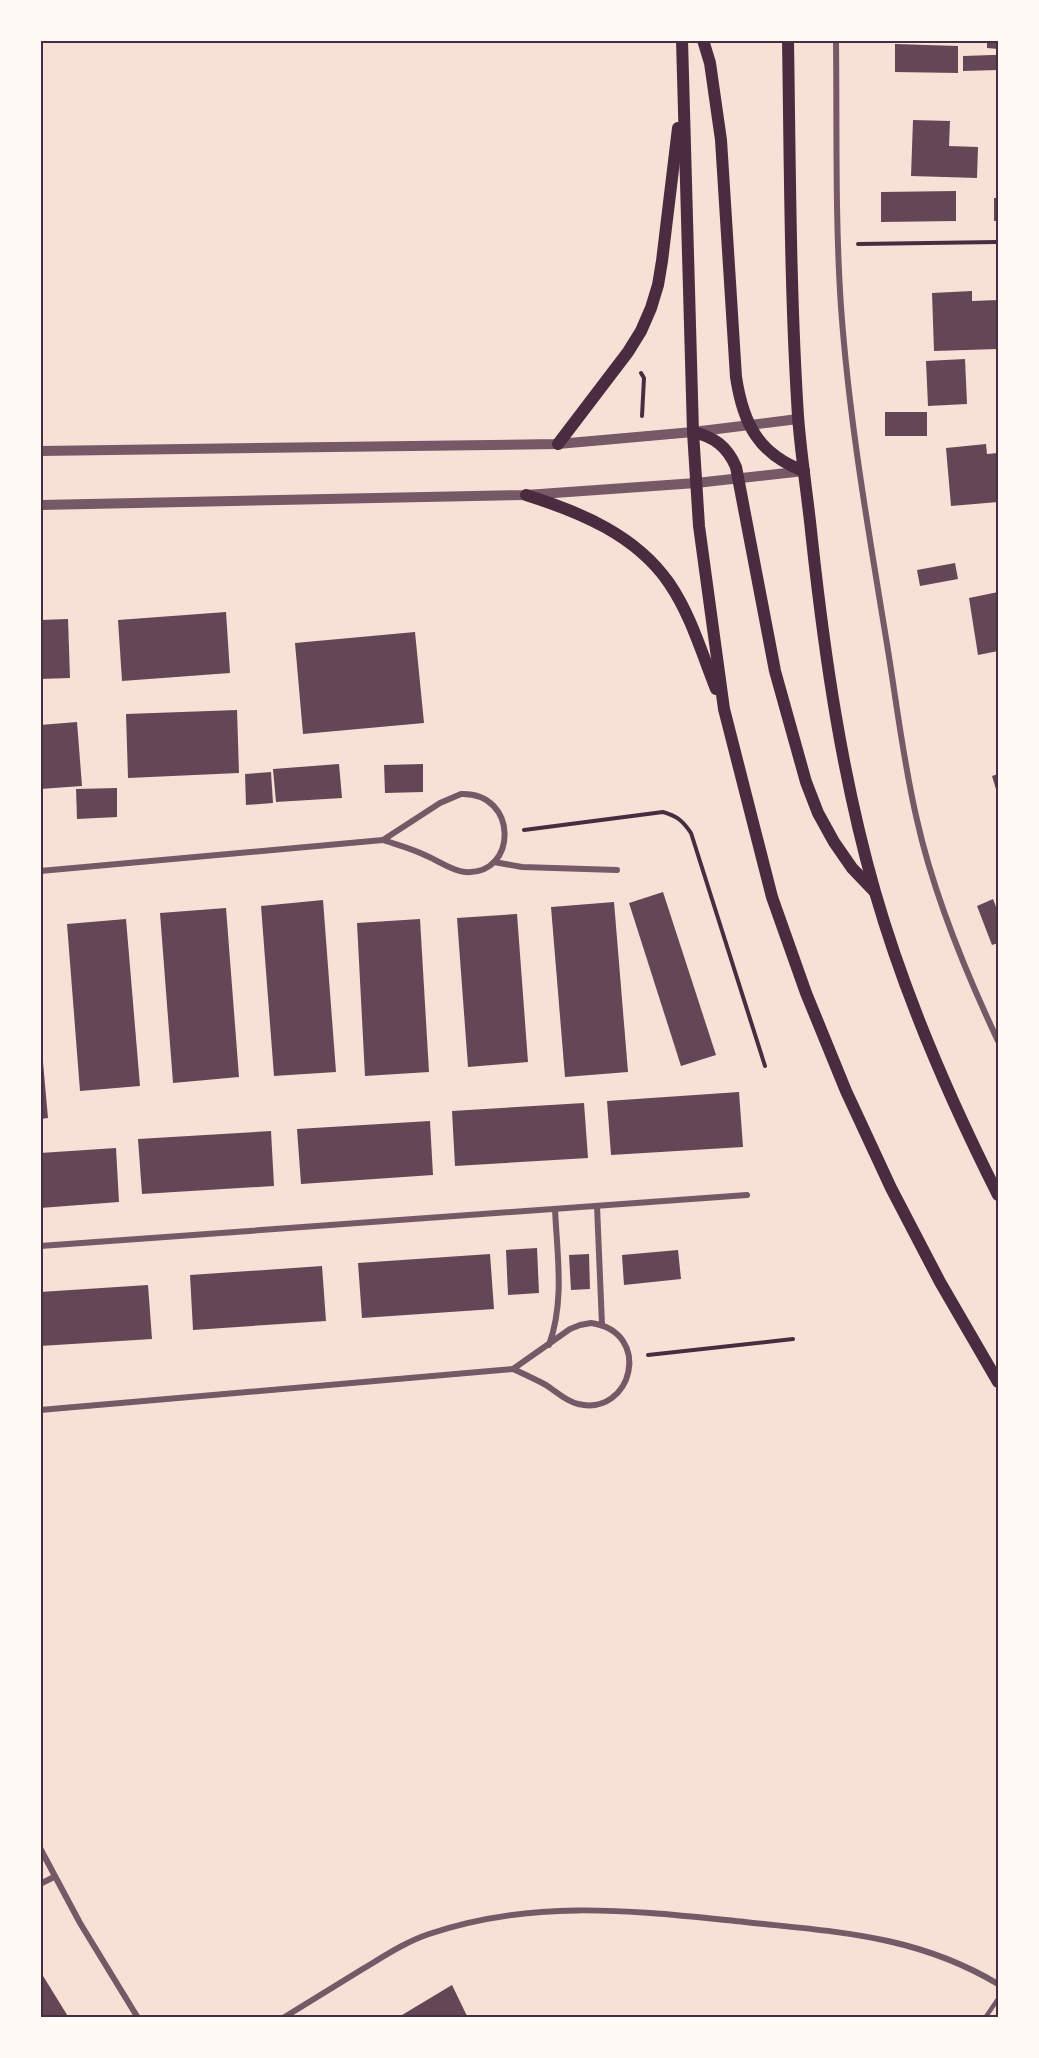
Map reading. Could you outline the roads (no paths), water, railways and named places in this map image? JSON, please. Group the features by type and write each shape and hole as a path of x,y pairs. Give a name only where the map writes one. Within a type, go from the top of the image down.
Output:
{"main road":[{"path":"682,40 696,483 699,526 724,709 772,897 806,993 846,1091 891,1188 940,1282 999,1382"},
{"path":"703,40 710,63 721,140 736,377 741,405 759,441 771,454 785,464 804,471"},
{"path":"788,40 791,287 798,419 832,698 842,753 875,892 904,978 973,1145 999,1195"},
{"path":"558,444 628,352 651,309 662,261 683,88"},
{"path":"693,432 708,435 721,443 731,455 739,478 775,671 806,782 818,813 834,842 852,868 875,892"},
{"path":"526,495 562,506 596,522 624,538 650,561 669,582 681,604 724,709"}],"street":[{"path":"836,40 838,244 842,308 862,497 917,821 936,886 959,949 999,1041"},
{"path":"40,451 558,444 693,432 798,419"},
{"path":"40,505 526,495 696,483 804,471"},
{"path":"40,871 383,840 417,851 465,872 486,868 494,862 501,853 506,832 499,812 492,803 472,794 461,794 440,803 383,840"},
{"path":"494,862 522,867 617,870"},
{"path":"40,1246 747,1195"},
{"path":"597,1206 602,1325"},
{"path":"549,1345 558,1312 559,1294 555,1209"},
{"path":"40,1410 513,1369 580,1324 602,1325 621,1336 630,1357 630,1368 621,1389 612,1397 591,1405 568,1401 548,1387 513,1369"},
{"path":"40,1848 54,1877 138,2018"},
{"path":"40,1884 54,1877"},
{"path":"283,2018 392,1951 427,1935 470,1922 518,1913 566,1910 614,1910 662,1914 863,1935 924,1949 980,1973 999,1984"}],"lane":[{"path":"985,2018 999,1999"}]}
